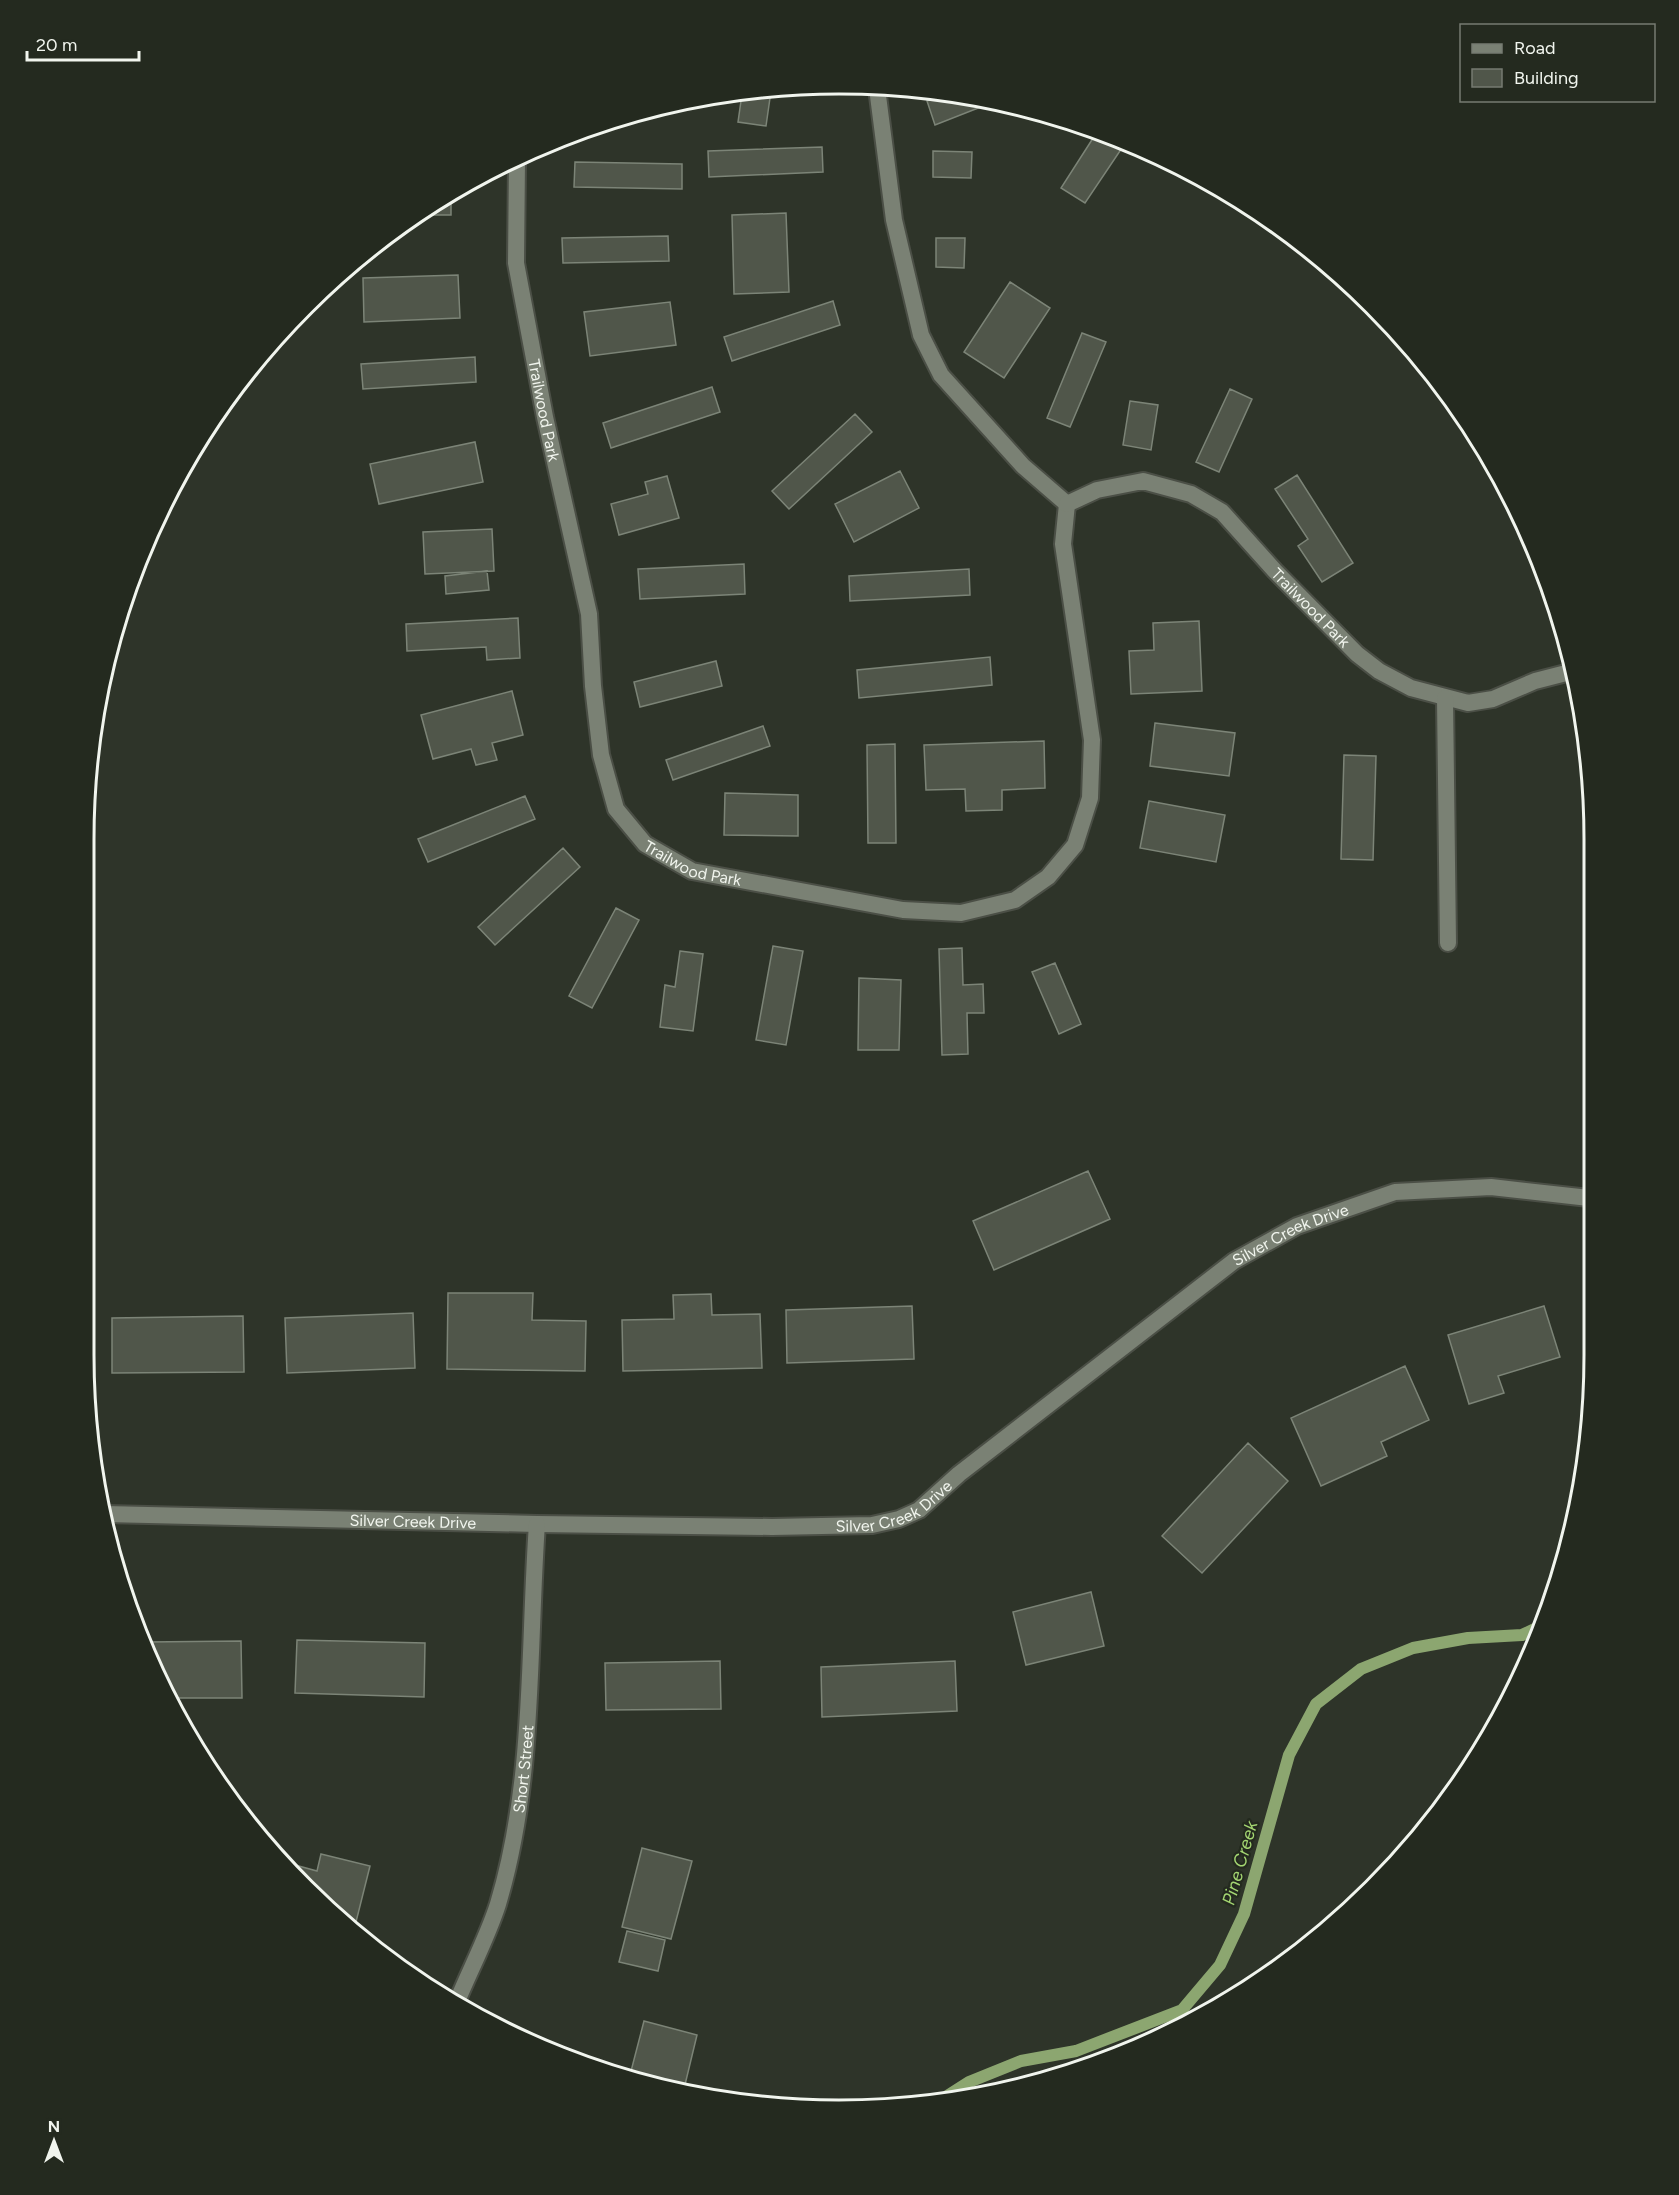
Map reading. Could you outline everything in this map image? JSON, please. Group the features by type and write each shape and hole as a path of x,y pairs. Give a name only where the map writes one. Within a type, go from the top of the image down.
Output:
{"street":[{"path":"878,96 894,220 921,335 941,375 1023,466 1066,504"},
{"name":"Trailwood Park","path":"517,168 516,263 545,417 589,614 593,686 601,754 616,809 645,844 692,871 903,910 961,913 1015,900 1048,876 1075,845 1090,798 1092,740 1063,544 1066,504 1097,490 1143,481 1191,494 1222,512 1275,571 1357,654 1379,671 1411,688 1468,703 1493,699 1535,681 1565,673"},
{"path":"1445,698 1448,944"},
{"name":"Silver Creek Drive","path":"112,1514 537,1524 772,1527 872,1525 899,1519 919,1510 959,1474 1234,1261 1297,1226 1395,1192 1491,1187 1584,1198"},
{"name":"Short Street","path":"459,1996 498,1905 517,1826 529,1713 537,1524"}],"building":[{"path":"770,98 766,126 738,122 741,101"},
{"path":"927,101 937,101 978,108 935,125"},
{"path":"1093,139 1121,150 1085,203 1061,188"},
{"path":"822,147 823,172 709,177 708,151"},
{"path":"933,151 972,152 971,178 933,177"},
{"path":"575,162 682,164 682,189 574,187"},
{"path":"451,204 451,215 434,215"},
{"path":"786,213 789,292 734,294 732,215"},
{"path":"668,236 669,261 563,263 562,238"},
{"path":"936,238 965,238 964,268 936,267"},
{"path":"458,275 460,318 364,322 363,278"},
{"path":"1010,282 1050,308 1004,378 964,352"},
{"path":"833,301 840,325 732,361 724,337"},
{"path":"670,302 676,345 590,356 584,312"},
{"path":"1082,333 1106,342 1070,427 1047,418"},
{"path":"475,357 476,382 363,389 361,364"},
{"path":"712,387 720,412 611,448 603,423"},
{"path":"1230,389 1252,399 1219,472 1196,462"},
{"path":"1130,401 1158,405 1151,450 1123,445"},
{"path":"855,414 872,432 789,509 772,491"},
{"path":"475,442 483,482 379,504 370,464"},
{"path":"900,471 919,508 854,542 835,504"},
{"path":"1297,475 1353,563 1322,582 1298,546 1308,539 1275,489"},
{"path":"667,476 679,518 619,535 611,504 648,494 645,482"},
{"path":"492,529 494,571 425,574 423,532"},
{"path":"744,564 745,594 640,599 638,569"},
{"path":"969,569 970,595 850,601 849,576"},
{"path":"487,571 489,590 446,594 445,576"},
{"path":"518,618 520,658 487,660 486,647 407,651 406,624"},
{"path":"1199,621 1202,691 1131,694 1129,651 1154,650 1153,623"},
{"path":"990,657 992,685 859,698 857,670"},
{"path":"716,661 722,686 640,707 634,682"},
{"path":"512,691 523,735 492,743 497,760 476,765 471,749 433,759 421,715"},
{"path":"1155,723 1235,733 1229,776 1150,766"},
{"path":"763,726 770,746 673,780 666,760"},
{"path":"1044,741 1045,788 1002,790 1002,810 966,811 965,789 926,790 924,745"},
{"path":"895,744 896,843 868,843 867,745"},
{"path":"1344,755 1376,756 1373,860 1341,859"},
{"path":"725,793 798,795 798,836 724,835"},
{"path":"525,796 535,819 428,862 418,839"},
{"path":"1149,801 1225,815 1216,862 1140,848"},
{"path":"563,848 580,867 495,945 478,927"},
{"path":"616,908 639,920 592,1008 569,996"},
{"path":"773,946 803,951 786,1045 756,1040"},
{"path":"962,948 963,985 983,984 984,1013 967,1013 968,1054 942,1055 939,949"},
{"path":"680,951 703,954 693,1031 660,1027 665,985 675,987"},
{"path":"1055,963 1081,1024 1059,1034 1032,972"},
{"path":"859,978 901,980 899,1050 858,1050"},
{"path":"1088,1171 1110,1219 994,1270 973,1221"},
{"path":"448,1293 533,1293 532,1320 586,1321 585,1371 447,1369"},
{"path":"711,1294 712,1315 760,1314 762,1368 623,1371 622,1320 674,1319 673,1295"},
{"path":"912,1306 914,1359 787,1363 786,1310"},
{"path":"1544,1306 1560,1357 1498,1376 1504,1393 1469,1404 1448,1335"},
{"path":"413,1313 415,1368 287,1373 285,1318"},
{"path":"243,1316 244,1372 112,1373 112,1318"},
{"path":"1405,1366 1429,1420 1381,1442 1387,1456 1321,1486 1291,1418"},
{"path":"1248,1443 1288,1481 1202,1573 1162,1536"},
{"path":"1091,1592 1104,1646 1026,1665 1013,1612"},
{"path":"297,1640 425,1643 424,1697 295,1693"},
{"path":"241,1641 242,1698 178,1698 151,1642"},
{"path":"720,1661 721,1709 606,1710 605,1663"},
{"path":"955,1661 957,1711 822,1717 821,1667"},
{"path":"642,1848 692,1861 671,1939 622,1927"},
{"path":"321,1854 370,1866 356,1922 297,1866 317,1871"},
{"path":"627,1931 665,1940 658,1971 619,1962"},
{"path":"644,2021 697,2035 685,2084 631,2070"}],"waterway":[{"name":"Pine Creek","path":"955,2091 969,2082 1021,2061 1076,2051 1182,2010 1220,1965 1244,1914 1289,1755 1316,1704 1361,1669 1413,1648 1468,1638 1522,1635 1532,1630"}]}
